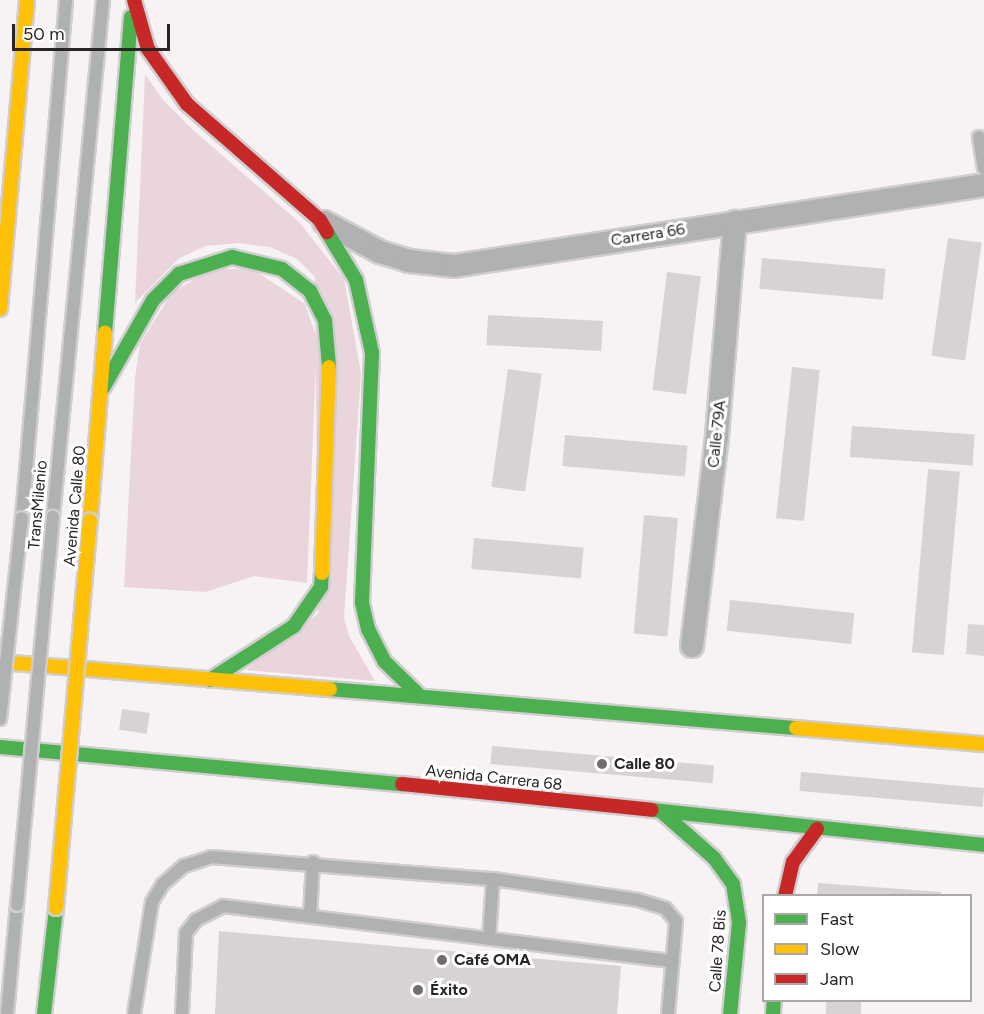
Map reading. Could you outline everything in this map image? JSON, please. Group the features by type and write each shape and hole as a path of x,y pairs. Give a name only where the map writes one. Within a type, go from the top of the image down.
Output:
{"main road":[{"path":"0,309 9,109 27,0"},
{"path":"133,0 148,49 187,104 320,220 356,280 372,353 362,603 368,629 384,661 418,694"},
{"name":"Avenida Calle 80","path":"44,1014 56,908 103,388 133,0"},
{"path":"103,388 153,300 179,274 203,264 232,257 253,259 282,269 310,291 325,320 330,377 321,586 286,632 210,680"},
{"path":"0,662 210,680 418,694 984,744"},
{"name":"Avenida Carrera 68","path":"0,747 217,765 984,845"},
{"name":"Calle 78 Bis","path":"663,813 714,858 733,884 739,922 730,1014"},
{"path":"785,894 793,862 817,829"}],"street":[{"name":"Carrera 66","path":"320,220 380,252 409,261 454,266 984,185"},
{"name":"Calle 79A","path":"692,646 714,467 735,222"}],"lane":[{"name":"TransMilenio","path":"0,718 22,518 66,0"},
{"name":"TransMilenio","path":"7,1014 103,0"},
{"path":"979,137 984,169"},
{"path":"134,1014 152,902 163,884 177,872 211,856 313,862 493,879 638,900 665,908 676,921 668,1014"},
{"path":"310,916 313,862"},
{"path":"489,939 493,879"},
{"path":"182,1014 186,933 196,920 223,906 673,961"}],"shaded area":[{"path":"145,74 163,100 192,129 299,222 344,279 361,373 344,617 349,636 375,681 246,670 318,614 315,277 297,259 270,247 238,243 205,246 178,259 135,303"},
{"path":"251,268 305,304 317,339 307,583 254,576 205,592 124,587 135,378 140,344 172,292 211,270"}],"building":[{"path":"948,238 982,243 965,361 931,356"},
{"path":"762,258 886,269 883,300 759,289"},
{"path":"667,272 701,276 686,394 652,390"},
{"path":"488,315 603,321 601,351 486,345"},
{"path":"792,367 820,370 804,521 776,518"},
{"path":"508,369 542,374 525,492 491,487"},
{"path":"852,426 975,435 973,466 850,457"},
{"path":"565,435 688,446 685,477 562,466"},
{"path":"928,469 960,472 944,655 912,652"},
{"path":"644,515 678,518 667,637 634,634"},
{"path":"474,538 584,548 581,578 471,569"},
{"path":"730,600 854,613 851,644 727,631"},
{"path":"968,624 984,625 984,656 966,654"},
{"path":"122,709 150,713 147,734 119,730"},
{"name":"Calle 80","path":"492,746 714,765 713,783 490,764"},
{"path":"801,772 984,788 983,807 799,791"},
{"path":"818,883 941,892 941,894 817,894"},
{"name":"Éxito","path":"219,931 621,966 617,1014 215,1014"},
{"path":"826,1002 861,1002 861,1014 826,1014"}],"traffic: fast":[{"path":"105,333 131,17"},
{"path":"327,232 356,280 372,353 362,603 368,629 384,661 418,694"},
{"path":"103,388 153,300 179,274 232,257 282,269 310,291 325,320 329,367"},
{"path":"210,680 294,626 321,587 322,573"},
{"path":"330,689 796,728"},
{"path":"0,747 402,784"},
{"path":"652,810 984,845"},
{"path":"663,813 714,858 733,884 739,923 730,1014"},
{"path":"44,1014 56,908"},
{"path":"773,1014 774,1002"}],"traffic: slow":[{"path":"0,309 27,0"},
{"path":"90,520 105,333"},
{"path":"322,573 329,367"},
{"path":"56,908 90,520"},
{"path":"0,662 330,689"},
{"path":"796,728 984,744"}],"traffic: jam":[{"path":"134,0 148,49 187,104 320,220 327,232"},
{"path":"402,784 652,810"},
{"path":"785,894 793,862 817,829"}],"place":[{"name":"Calle 80","path":"602,764"},
{"name":"Café OMA","path":"442,960"},
{"name":"Éxito","path":"418,990"}]}
